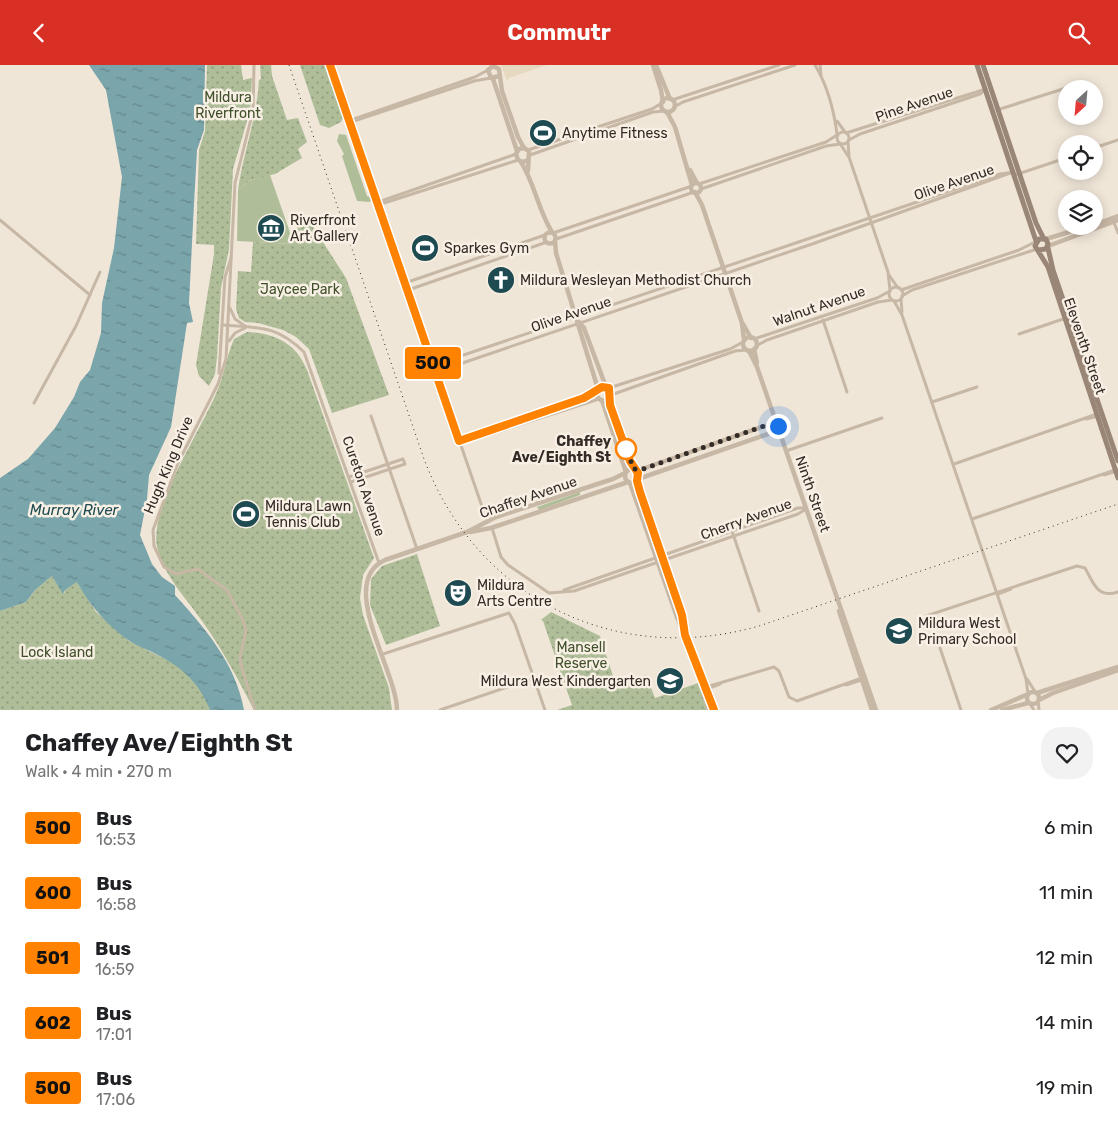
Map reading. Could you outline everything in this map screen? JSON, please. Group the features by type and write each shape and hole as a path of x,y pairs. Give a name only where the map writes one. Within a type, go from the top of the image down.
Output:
{"main road":[{"path":"977,65 996,111 1035,242 1045,239 1036,223 1016,173"},
{"path":"983,65 988,88"},
{"name":"Eleventh Street","path":"1045,239 1066,317"},
{"name":"Eleventh Street","path":"1035,242 1037,250 1046,262 1098,415 1118,461"},
{"path":"1037,250 1042,251 1048,247"},
{"name":"Eleventh Street","path":"1115,453 1117,472"}],"street":[{"name":"Hugh King Drive","path":"254,65 253,111 235,183 228,342 218,384 186,446 155,521 153,537 157,554 164,567 176,574 194,568 201,570 227,590 246,630 240,658 255,710"},
{"path":"330,65 491,528"},
{"path":"654,65 671,99 674,109 675,127"},
{"path":"654,65 661,90 662,102 675,127 695,184 742,323 744,341 751,349"},
{"path":"378,204 384,200 517,152 652,109 662,102 671,99 779,65"},
{"path":"378,204 520,161 653,112 674,109 683,102 795,65"},
{"path":"814,65 821,75"},
{"path":"820,65 821,75 836,120 837,141 849,157"},
{"path":"350,122 475,77 491,67 499,69 504,98 518,137 526,149 529,158 528,173"},
{"path":"491,67 492,78 515,137 520,161 528,173 544,218 553,233 556,253 578,320 600,400 626,472 624,477 629,483 659,556 664,560 682,615 685,635"},
{"path":"350,122 474,81 499,76"},
{"name":"Pine Avenue","path":"837,135 988,88"},
{"name":"Pine Avenue","path":"840,144 860,134 980,94 988,88"},
{"path":"996,111 1058,91"},
{"path":"836,120 846,133 849,157 888,272 890,291 902,315 954,464 1026,679 1029,703 1034,710"},
{"path":"405,283 695,184 826,142 837,135"},
{"path":"1103,145 1118,140"},
{"path":"408,290 826,146 840,144"},
{"path":"1016,173 1058,160"},
{"path":"752,165 755,172"},
{"name":"Olive Avenue","path":"436,372 578,320 870,218 1000,174 1016,173"},
{"name":"Olive Avenue","path":"724,270 871,223 1016,173"},
{"path":"695,184 697,191"},
{"path":"652,199 654,205"},
{"path":"1048,247 1115,220 1118,217"},
{"path":"544,218 548,242 556,253"},
{"path":"0,220 90,295"},
{"path":"1115,220 1118,233"},
{"path":"1045,239 1059,235"},
{"path":"538,238 540,245"},
{"path":"899,289 1035,242"},
{"path":"902,297 921,287 1037,250"},
{"name":"Hugh King Drive","path":"218,384 224,325 225,277 232,252"},
{"path":"34,403 100,272"},
{"path":"888,272 902,297 902,315"},
{"path":"415,280 417,287"},
{"name":"Walnut Avenue","path":"610,397 735,351 751,349 890,291 899,289"},
{"name":"Walnut Avenue","path":"753,338 878,302 902,297"},
{"path":"228,342 236,333 248,327 236,319 230,308"},
{"path":"1019,334 1066,317"},
{"path":"822,319 847,392"},
{"path":"578,320 584,328 607,387 635,470 638,473 637,480 659,556 658,562 677,617 714,710"},
{"name":"Olive Avenue","path":"434,365 578,320"},
{"path":"742,323 753,338 751,349"},
{"name":"Cureton Avenue","path":"224,325 279,332 304,352 379,563"},
{"path":"460,443 584,398 598,390 730,349 753,338"},
{"name":"Ninth Street","path":"751,349 874,710"},
{"path":"932,403 977,387"},
{"path":"460,443 610,397"},
{"path":"954,464 1098,415"},
{"path":"371,416 417,549"},
{"path":"786,451 882,418"},
{"path":"626,472 764,426 778,426"},
{"path":"629,483 768,434 778,426"},
{"path":"729,439 732,447"},
{"path":"679,455 682,463"},
{"path":"349,477 403,459 405,464 351,482"},
{"name":"Chaffey Avenue","path":"467,532 487,521 626,472"},
{"path":"972,519 1117,472"},
{"name":"Chaffey Avenue","path":"379,563 467,532 491,528 629,483"},
{"path":"582,489 585,496"},
{"path":"534,505 536,512"},
{"name":"Cherry Avenue","path":"562,592 798,508 806,509"},
{"name":"Cherry Avenue","path":"491,528 502,560 546,592 562,592 574,591 734,537 798,514 806,509"},
{"path":"732,531 759,611"},
{"path":"379,563 368,574 365,589 367,610 392,682 397,710"},
{"path":"926,615 1081,566 1086,569 1093,585 1100,592 1112,594 1118,592"},
{"path":"383,654 509,613 516,624 545,710"},
{"path":"940,648 961,710"},
{"path":"694,657 710,710"},
{"path":"706,688 774,667 779,671 789,697 797,701 862,679"},
{"path":"991,710 1027,694 1037,693 1118,669"},
{"path":"1002,710 1038,701 1053,693 1118,669"},
{"path":"440,710 534,678"},
{"path":"1026,679 1037,693 1039,710"}],"green space":[{"name":"Mildura Riverfront","path":"207,65 241,65 243,80 252,78 250,111 233,169 229,249 221,288 215,374 209,386 199,376 196,365 214,254 214,245 196,244 199,150 205,131"},
{"path":"260,65 271,65 272,76 287,120 298,118 307,142 298,149 302,158 275,174 249,181 238,190 256,108 259,80 261,79"},
{"path":"300,65 325,65 344,116 341,122 329,128 320,125"},
{"path":"339,134 346,135 367,196 372,198 370,202 357,201 342,156 344,154 337,141"},
{"path":"270,175 294,244 237,241 238,190 249,181"},
{"name":"Jaycee Park","path":"312,225 346,278 389,395 332,413 309,349 296,337 283,330 258,323 245,322 239,318 236,309 238,271 251,272 253,242 293,244 297,226"},
{"path":"247,332 275,337 291,346 307,370 374,558 363,575 360,598 363,615 389,688 392,710 254,710 216,642 170,577 160,558 157,547 157,531 160,513 168,492 218,389 234,339"},
{"path":"580,492 580,495 539,510 537,507"},
{"path":"417,554 440,626 386,645 370,605 371,579 382,566"},
{"name":"Lock Island","path":"52,576 64,594 65,590 77,582 96,612 129,641 175,664 190,675 205,696 210,710 0,710 0,611 26,602 35,590"},
{"name":"Mansell Reserve","path":"551,612 600,636 616,685 646,675 655,698 698,683 707,710 557,710 572,705 543,621 541,620"}],"shaded area":[{"path":"501,65 547,65 509,78 507,81"}],"water":[{"name":"Murray River","path":"89,65 205,65 204,130 197,150 189,303 193,322 187,323 171,427 149,475 147,499 140,535 152,564 162,577 175,586 175,595 208,634 227,662 240,693 244,710 210,710 200,690 187,675 171,663 120,634 93,607 77,582 65,590 63,594 52,576 35,590 26,602 0,611 0,478 28,459 55,428 74,397 80,382 90,370 101,333 102,303 114,248 122,177 106,90"}],"railway":[{"path":"289,65 424,459 448,508 479,550 516,584 558,610 604,628 654,637 706,636 759,626 1118,504"}],"bus line":[{"name":"500","path":"330,65 459,441 592,395 600,387 609,388 611,392 609,398 610,405 630,461 638,473 637,481 640,492 682,615 685,635 714,710"}],"place":[{"name":"Anytime Fitness","path":"543,133"},
{"name":"Riverfront Art Gallery","path":"271,228"},
{"name":"Sparkes Gym","path":"425,248"},
{"name":"Mildura Wesleyan Methodist Church","path":"501,280"},
{"name":"Chaffey Ave/Eighth St","path":"626,449"},
{"name":"Mildura Lawn Tennis Club","path":"246,514"},
{"name":"Mildura Arts Centre","path":"458,593"},
{"name":"Mildura West Primary School","path":"899,631"},
{"name":"Mildura West Kindergarten","path":"670,681"}],"route":[{"path":"626,449 625,447 634,469 643,469 764,426 778,426"}]}
